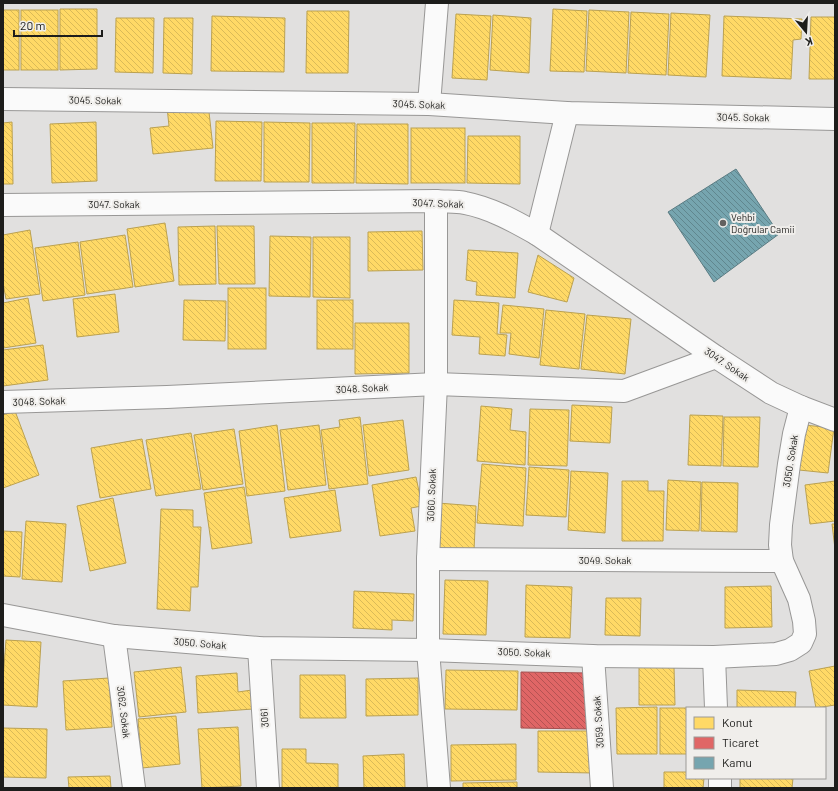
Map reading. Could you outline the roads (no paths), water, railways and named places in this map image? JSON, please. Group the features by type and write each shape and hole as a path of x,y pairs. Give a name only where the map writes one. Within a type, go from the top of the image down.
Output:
{"street":[{"path":"429,104 437,3"},
{"name":"3045. Sokak","path":"3,99 429,104 567,113 835,119"},
{"path":"537,234 567,113"},
{"name":"3060. Sokak","path":"436,201 436,384 428,559 428,650 439,788"},
{"name":"3047. Sokak","path":"3,205 464,202 507,217 537,234 771,393 801,407 835,420"},
{"name":"3048. Sokak","path":"3,402 436,384 624,391 716,357"},
{"name":"3050. Sokak","path":"3,615 114,636 259,648 428,650 593,656 714,657 776,654 790,650 801,643 805,634 799,599 782,561 780,546 781,525 794,434 801,407"},
{"name":"3049. Sokak","path":"428,559 782,561"},
{"name":"3062. Sokak","path":"114,636 134,788"},
{"name":"3061","path":"259,648 268,788"},
{"name":"3059. Sokak","path":"593,656 602,788"},
{"path":"714,657 716,707"}],"place":[{"name":"Vehbi Doğrular Camii","path":"723,223"}]}
